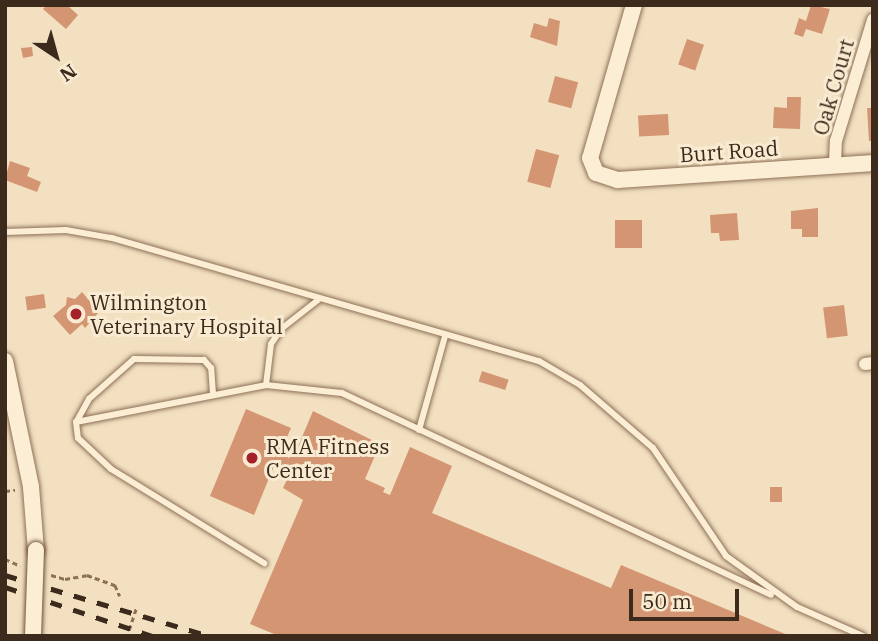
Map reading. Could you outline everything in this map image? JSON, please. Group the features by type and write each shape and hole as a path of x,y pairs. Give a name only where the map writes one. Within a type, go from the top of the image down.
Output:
{"street":[{"name":"Burt Road","path":"634,5 591,168 618,180 873,163"},
{"name":"Oak Court","path":"835,165 836,142 873,20"},
{"path":"5,361 31,487 36,550 33,636"}],"lane":[{"path":"5,232 66,230 112,238 318,300 539,361 589,391 653,448 726,556 797,607"},
{"path":"266,385 271,344 281,330 318,300"},
{"path":"419,430 445,336"},
{"path":"214,394 211,368 204,360 134,359 89,399 76,422 78,438 111,469 264,562"},
{"path":"76,422 266,385 342,393 861,635"}],"path":[{"path":"5,491 15,490"},
{"path":"5,559 26,568"},
{"path":"39,571 65,579 87,575 115,585 120,596"},
{"path":"129,630 136,608"}],"building":[{"path":"47,5 67,5 78,15 66,29 43,9"},
{"path":"811,5 830,9 822,34 806,29 803,37 794,34 799,18 806,21"},
{"path":"549,18 560,21 557,46 530,37 534,23 547,27"},
{"path":"687,39 704,45 695,70 678,65"},
{"path":"32,47 33,56 23,58 21,48"},
{"path":"555,76 578,82 571,108 548,102"},
{"path":"787,97 801,97 800,129 773,128 774,107 787,108"},
{"path":"867,108 873,108 873,141 869,141"},
{"path":"668,114 669,135 639,137 638,116"},
{"path":"536,149 559,155 550,188 527,182"},
{"path":"10,161 30,168 27,176 41,182 37,192 5,180"},
{"path":"818,208 818,237 802,237 802,229 791,229 791,211"},
{"path":"737,213 739,240 720,241 719,233 711,233 710,215"},
{"path":"615,220 642,220 642,248 615,248"},
{"name":"Wilmington Veterinary Hospital","path":"82,292 99,312 85,328 82,324 70,335 53,316 66,305 67,297 75,299"},
{"path":"44,294 46,308 27,311 25,297"},
{"path":"844,305 848,336 827,338 823,308"},
{"path":"482,371 509,380 505,390 479,381"},
{"path":"246,409 291,428 281,451 294,456 313,411 380,444 365,479 385,488 383,492 390,495 410,447 452,466 432,513 611,588 621,565 790,636 279,636 250,624 303,500 283,488 290,473 274,466 254,515 210,496"},
{"path":"770,487 782,487 782,502 770,502"}],"railway":[{"path":"5,575 209,636"},
{"path":"5,587 152,636"}],"place":[{"name":"Wilmington Veterinary Hospital","path":"76,314"},
{"name":"RMA Fitness Center","path":"252,458"}]}
